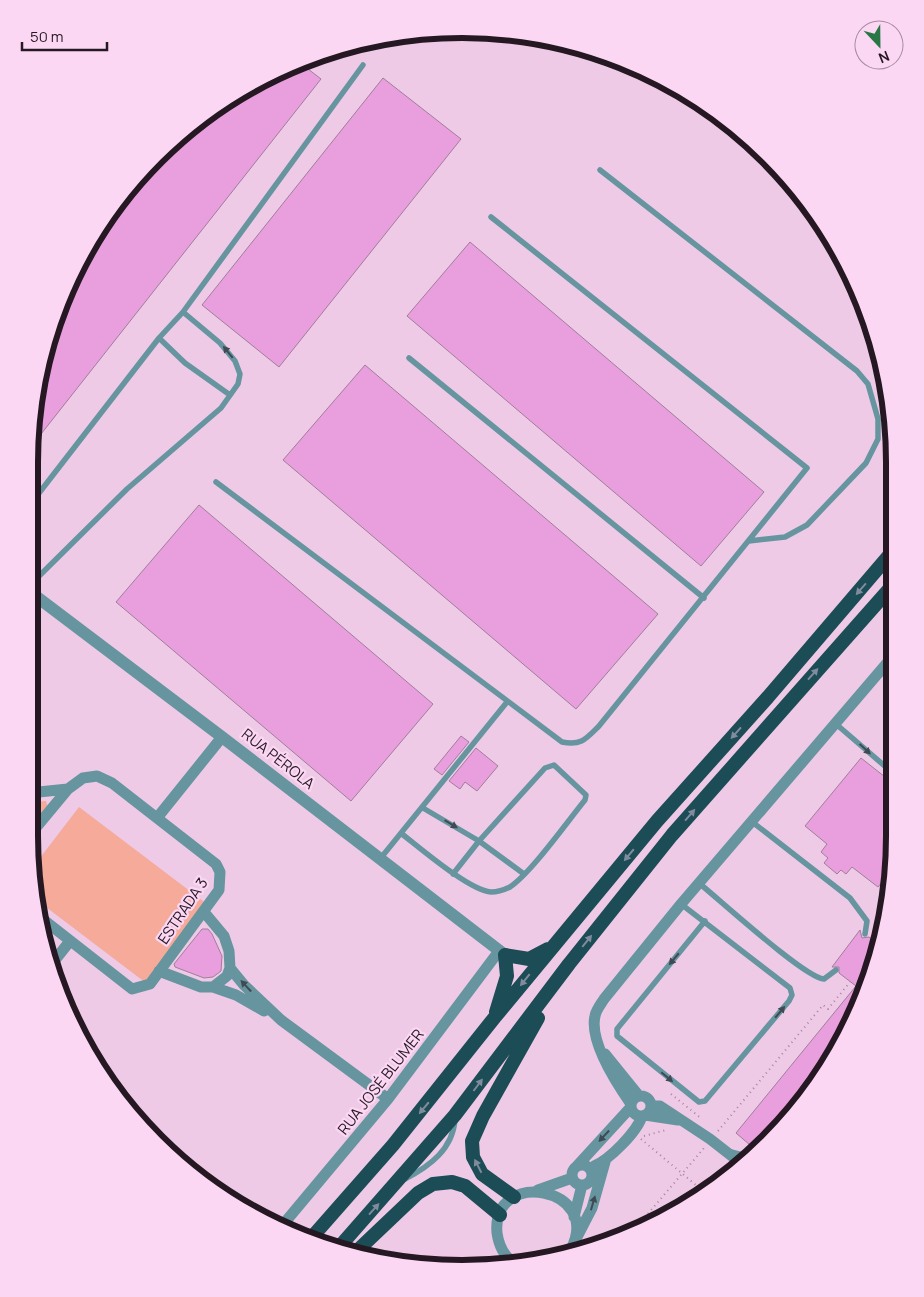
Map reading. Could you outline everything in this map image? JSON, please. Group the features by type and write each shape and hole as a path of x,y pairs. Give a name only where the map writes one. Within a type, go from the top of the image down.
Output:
{"highway":[{"path":"316,1233 399,1138 495,1017 657,821 768,697 886,559"},
{"path":"343,1242 455,1115 569,964 672,835 886,593"},
{"path":"495,1017 507,976 502,953 529,959 548,949 560,938"},
{"path":"514,1197 482,1174 474,1157 472,1141 483,1116 569,964"},
{"path":"361,1247 418,1193 432,1184 452,1182 465,1186 500,1216"}],"street":[{"name":"RUA PÉROLA","path":"38,598 502,953"},
{"path":"736,1159 710,1139 660,1106 636,1115 611,1075 595,1032 595,1016 604,999 681,904 886,664"},
{"path":"157,818 222,737"},
{"name":"ESTRADA 3","path":"38,825 68,789 82,778 97,776 112,783 216,864 220,872 219,890 150,984 132,989 47,923"},
{"path":"38,792 68,789"},
{"path":"204,912 228,944 230,968 227,976 213,987"},
{"path":"56,958 70,941"},
{"name":"RUA JOSÉ BLUMER","path":"286,1221 388,1099 502,953"},
{"path":"230,968 255,996 282,1020 388,1099"},
{"path":"159,971 200,986 213,987 236,995 282,1020"},
{"path":"602,1051 615,1063 640,1096 649,1099 646,1112 639,1126 605,1162 594,1166 588,1183 582,1185 576,1183 572,1178 572,1171 631,1106 634,1099 640,1096"},
{"path":"573,1245 592,1208 605,1162"},
{"path":"577,1166 587,1166 592,1174"},
{"path":"509,1257 503,1252 498,1241 497,1228 500,1216 514,1197 572,1178"},
{"path":"574,1217 582,1185"},
{"path":"534,1191 550,1193 560,1198 569,1207 574,1217 576,1230 573,1245"}],"lane":[{"path":"38,494 159,338 183,312 363,65"},
{"path":"600,170 857,371 868,384 878,419 878,439 866,463 807,525 785,537 749,541"},
{"path":"216,482 562,742 573,744 584,740 600,726 807,468 491,218"},
{"path":"38,577 127,489 221,408 238,384 240,374 235,361 220,343 183,312"},
{"path":"159,338 185,363 230,395"},
{"path":"409,358 704,598"},
{"path":"380,859 508,702"},
{"path":"836,724 886,767"},
{"path":"402,834 453,874 489,892 499,892 510,887 524,874 585,800 586,795 554,765 545,768 479,841 453,874"},
{"path":"423,808 479,841 524,874"},
{"path":"752,821 850,898 863,914 866,922 864,934"},
{"path":"700,884 797,965 817,979 824,979 836,970"},
{"path":"681,904 705,921 790,988 792,995 789,1002 705,1100 699,1102 617,1036 617,1029 705,921"},
{"path":"727,1152 741,1155"}],"path":[{"path":"645,1218 823,1006 828,1009 850,982"},
{"path":"671,1094 702,1119"},
{"path":"634,1144 640,1138 660,1130 669,1130"},
{"path":"640,1138 699,1187"}],"shaded area":[{"path":"38,801 46,801 48,808 38,820"},
{"path":"79,807 207,904 146,983 44,905 38,860"}],"building":[{"path":"306,68 321,79 38,438 46,379 60,326 81,274 109,226 125,204 143,182 182,143 226,109 274,81"},
{"path":"383,78 461,139 279,367 202,305"},
{"path":"470,242 764,492 701,566 407,316"},
{"path":"365,365 658,614 576,709 283,460"},
{"path":"199,505 433,704 351,801 116,602"},
{"path":"461,736 469,742 442,775 434,769"},
{"path":"476,748 498,766 477,791 465,782 460,789 449,781"},
{"path":"861,758 886,778 886,863 884,880 878,887 852,867 846,874 841,870 837,874 824,863 828,858 821,852 827,844 805,826"},
{"path":"202,929 208,929 212,934 222,956 221,971 213,977 204,978 175,967 174,964"},
{"path":"860,930 862,938 869,937 873,940 854,997 830,1047 799,1093 781,1115 751,1146 736,1133 856,986 839,973 839,967 832,967"}]}
